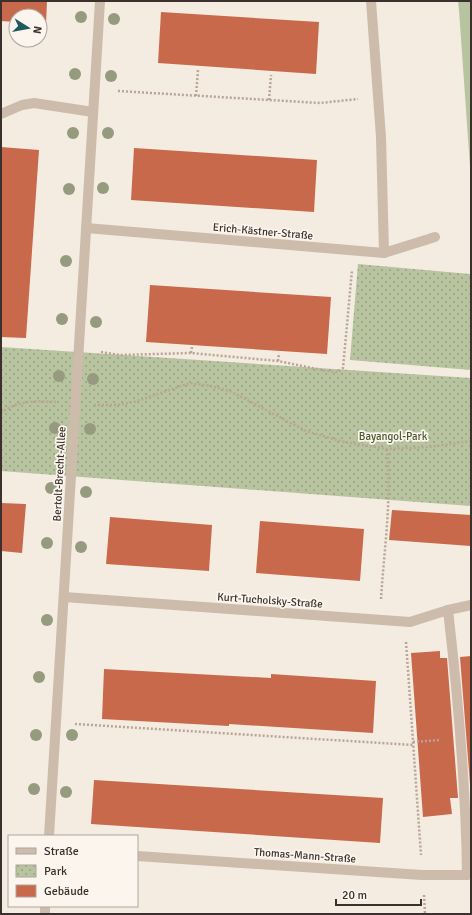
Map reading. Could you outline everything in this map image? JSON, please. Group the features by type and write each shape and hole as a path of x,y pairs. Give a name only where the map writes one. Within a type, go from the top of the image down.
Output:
{"street":[{"name":"Bertolt-Brecht-Allee","path":"49,835 100,1"},
{"path":"371,1 381,137 384,253"},
{"path":"1,114 22,104 34,103 93,112"},
{"name":"Erich-Kästner-Straße","path":"86,228 384,253 435,237"},
{"name":"Kurt-Tucholsky-Straße","path":"64,597 405,622 410,622 448,610 471,605"},
{"path":"448,610 454,660 469,874"},
{"name":"Thomas-Mann-Straße","path":"138,856 422,875 469,874"}],"path":[{"path":"196,96 198,70"},
{"path":"269,100 271,75"},
{"path":"118,91 320,103 378,96"},
{"path":"101,352 120,355 192,353 278,361 338,372 343,368 354,250"},
{"path":"192,347 192,353"},
{"path":"278,361 279,353"},
{"path":"1,413 10,406 34,401 117,405 134,402 190,383 230,391 306,430 344,442 387,449 429,447 471,441"},
{"path":"379,620 388,495 389,464 387,449"},
{"path":"405,622 425,914"},
{"path":"57,722 413,743 460,738"}],"green space":[{"path":"458,1 471,1 471,181 459,10"},
{"path":"358,264 470,274 471,370 350,360"},
{"name":"Bayangol-Park","path":"1,347 471,378 471,506 1,471"}],"building":[{"path":"1,1 47,1 47,8 8,8 8,21 1,21"},
{"path":"161,12 319,22 316,74 158,63"},
{"path":"1,147 39,150 26,338 1,337"},
{"path":"134,148 317,160 314,212 131,200"},
{"path":"150,285 331,297 327,354 146,342"},
{"path":"1,503 26,504 22,553 1,551"},
{"path":"392,510 471,515 471,546 389,540"},
{"path":"110,517 212,525 209,571 106,564"},
{"path":"260,521 364,529 360,581 256,573"},
{"path":"440,651 440,658 447,658 458,798 450,798 452,814 423,817 411,653"},
{"path":"471,656 471,797 460,657"},
{"path":"104,669 271,678 271,674 376,681 373,733 229,724 229,726 102,719"},
{"path":"94,780 383,798 380,843 91,824"}]}
